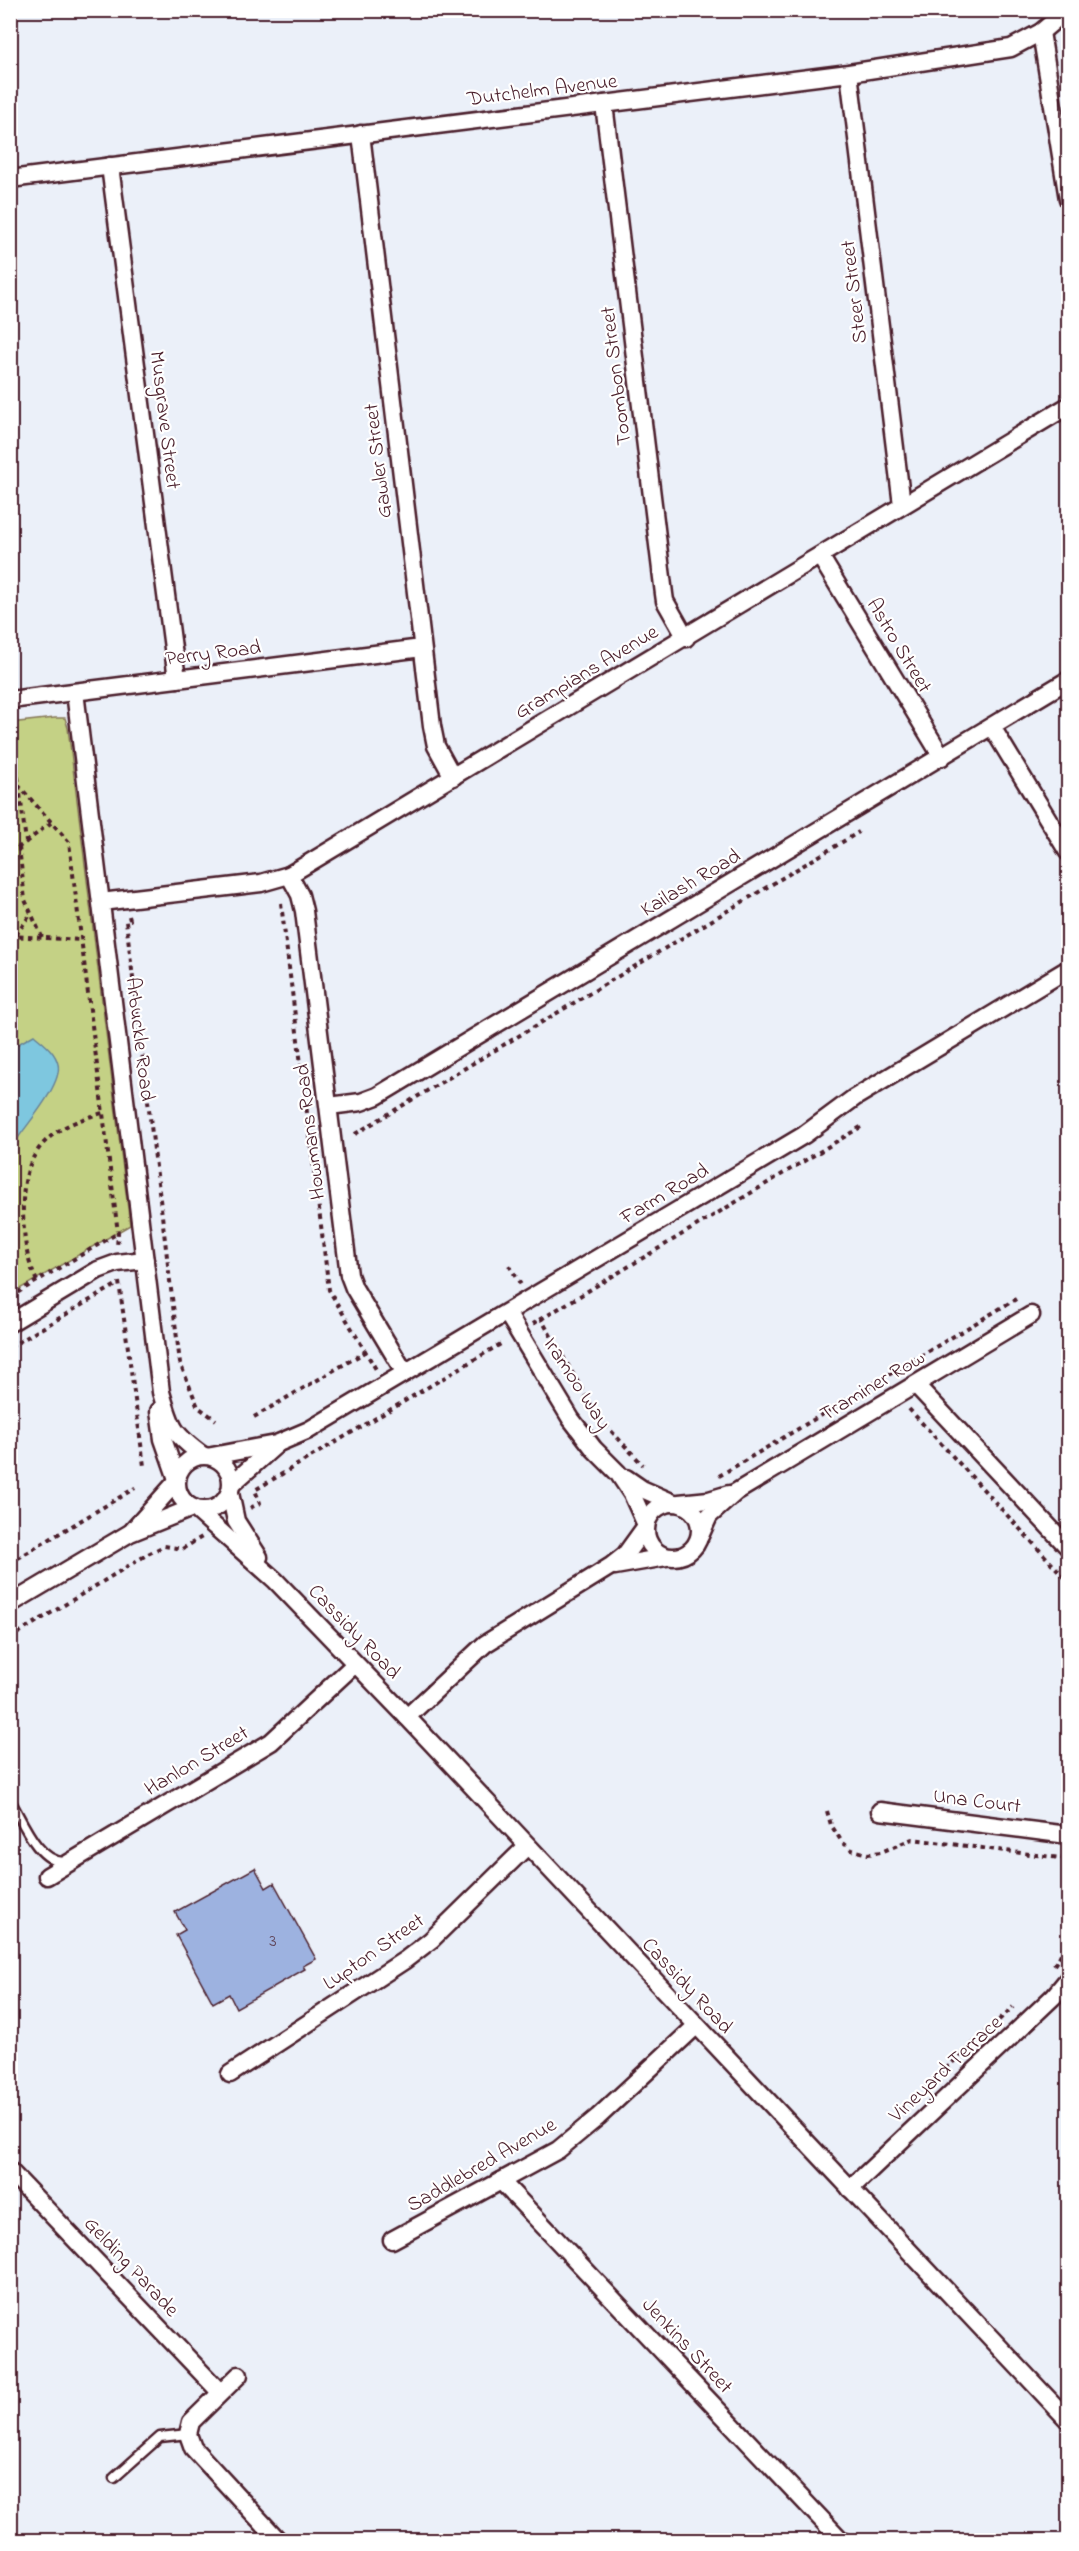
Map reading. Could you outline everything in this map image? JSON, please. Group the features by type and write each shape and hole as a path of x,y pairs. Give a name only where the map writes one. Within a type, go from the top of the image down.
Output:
{"street":[{"name":"Dutchelm Avenue","path":"10,179 849,73 1011,48 1041,32 1067,10"},
{"path":"1041,32 1064,129 1068,199"},
{"name":"Steer Street","path":"849,73 902,505"},
{"name":"Toombon Street","path":"604,104 665,601 686,638"},
{"name":"Gawler Street","path":"361,134 434,737 453,777"},
{"name":"Musgrave Street","path":"110,166 177,679"},
{"name":"Grampians Avenue","path":"101,902 261,883 289,875 1068,406"},
{"name":"Astro Street","path":"820,555 942,757"},
{"name":"Perry Road","path":"10,700 422,648"},
{"name":"Kailash Road","path":"329,1107 361,1102 377,1096 1068,680"},
{"name":"Arbuckle Road","path":"75,692 162,1392 170,1425 180,1439 207,1456"},
{"path":"992,727 1068,852"},
{"name":"Howmans Road","path":"289,875 300,895 304,911 349,1275 354,1288 405,1373"},
{"name":"Farm Road","path":"207,1456 276,1444 309,1430 804,1136 855,1098 1068,969"},
{"path":"10,1323 98,1270 117,1263 146,1260"},
{"name":"Iramoo Way","path":"507,1313 571,1419 594,1449 618,1473 632,1494 646,1526"},
{"name":"Traminer Row","path":"700,1536 709,1516 736,1492 1031,1315"},
{"path":"916,1385 1068,1547"},
{"name":"Arbuckle Road","path":"162,1392 158,1417 177,1480"},
{"name":"Farm Road","path":"231,1489 276,1444"},
{"path":"10,1604 130,1533 193,1508 211,1510 225,1501 231,1489 227,1467 207,1456 185,1462 177,1480 130,1533"},
{"name":"Iramoo Way","path":"618,1473 642,1489 677,1503"},
{"path":"177,1480 180,1497 193,1508"},
{"name":"Cassidy Road","path":"231,1489 234,1518 275,1580"},
{"name":"Traminer Row","path":"677,1503 709,1500 736,1492"},
{"path":"407,1717 485,1644 625,1555 646,1526 649,1516 659,1506 677,1503 688,1507 696,1516 700,1525 700,1536 689,1553 678,1557 611,1566"},
{"name":"Cassidy Road","path":"193,1508 275,1580 407,1717 1068,2420"},
{"path":"646,1526 650,1544 666,1557"},
{"name":"Hanlon Street","path":"47,1876 271,1742 355,1664"},
{"name":"Una Court","path":"880,1810 1068,1835"},
{"name":"Lupton Street","path":"230,2074 405,1960 431,1940 527,1846"},
{"name":"Vineyard Terrace","path":"850,2189 1054,1996 1068,1979"},
{"name":"Saddlebred Avenue","path":"392,2240 558,2150 598,2117 696,2026"},
{"name":"Gelding Parade","path":"10,2171 220,2392"},
{"name":"Jenkins Street","path":"501,2181 841,2541"},
{"path":"239,2375 191,2422 188,2434 198,2453 278,2541"}],"lane":[{"path":"10,1800 47,1857 58,1862 71,1861"},
{"path":"114,2478 160,2437 188,2434"}],"path":[{"path":"11,721 26,842"},
{"path":"18,785 69,842 118,1233 119,1283 144,1466"},
{"path":"10,853 52,822"},
{"path":"355,1134 859,832"},
{"path":"19,847 25,900 42,938"},
{"path":"127,899 130,920 126,921 180,1363 198,1407 216,1420"},
{"path":"13,936 31,914"},
{"path":"13,936 81,940"},
{"path":"37,1281 29,1262 24,1235 23,1187 32,1159 46,1139 58,1130 84,1118 103,1113"},
{"path":"234,1518 260,1503 255,1490 864,1125"},
{"path":"10,1297 118,1233"},
{"path":"509,1265 598,1417 651,1473"},
{"path":"10,1347 119,1283"},
{"path":"716,1478 1016,1299"},
{"path":"254,1417 384,1340"},
{"path":"897,1396 1068,1581"},
{"path":"10,1563 135,1488"},
{"path":"10,1638 148,1554 164,1546 182,1549 215,1529"},
{"path":"827,1811 831,1825 842,1842 852,1850 868,1854 881,1852 912,1839 1068,1859"},
{"path":"1048,1972 1059,1958 1068,1937"},
{"path":"926,2087 1017,2003"}],"green space":[{"path":"65,718 68,728 130,1225 11,1294 10,723"}],"water":[{"path":"34,1035 54,1055 58,1064 58,1072 44,1102 11,1145 11,1048"}],"building":[{"path":"255,1868 266,1888 274,1883 316,1959 303,1966 305,1969 236,2008 229,1994 213,2003 176,1935 185,1930 175,1912"}]}
